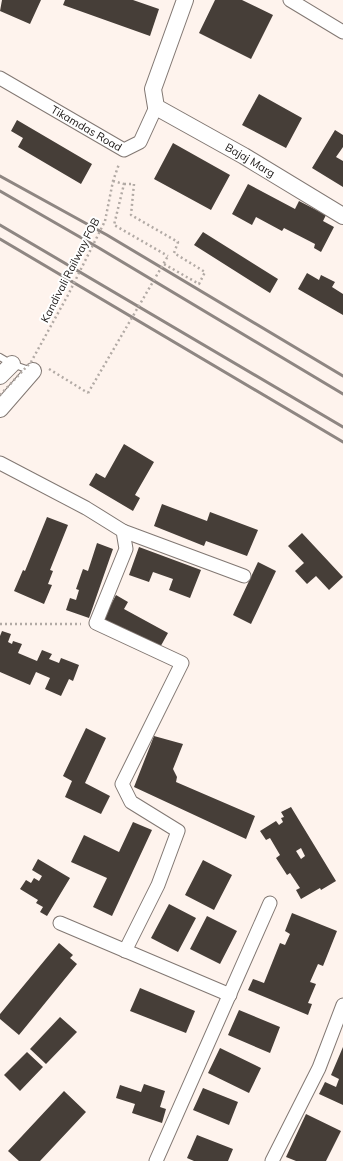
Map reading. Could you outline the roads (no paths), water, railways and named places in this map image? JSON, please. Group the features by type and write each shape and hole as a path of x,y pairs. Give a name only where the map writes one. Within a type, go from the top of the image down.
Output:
{"street":[{"path":"156,107 153,90 185,0"},
{"path":"290,0 343,32"},
{"name":"Tikamdas Road","path":"0,78 124,150 140,142 156,107"},
{"name":"Bajaj Marg","path":"156,107 244,156 343,216"},
{"path":"0,376 6,361"},
{"path":"0,409 36,366"},
{"path":"0,463 86,508 123,531 244,576"},
{"path":"123,531 126,549 96,623 182,663 122,784 131,802 178,831 158,885 125,950"},
{"path":"156,1161 270,902"},
{"path":"60,923 230,995"},
{"path":"272,1161 319,1068 343,1005"}],"lane":[{"path":"6,361 36,366"}],"railway":[{"path":"0,176 107,235 343,376"},
{"path":"0,191 99,248 343,394"},
{"path":"0,225 343,427"},
{"path":"0,239 343,442"}]}
